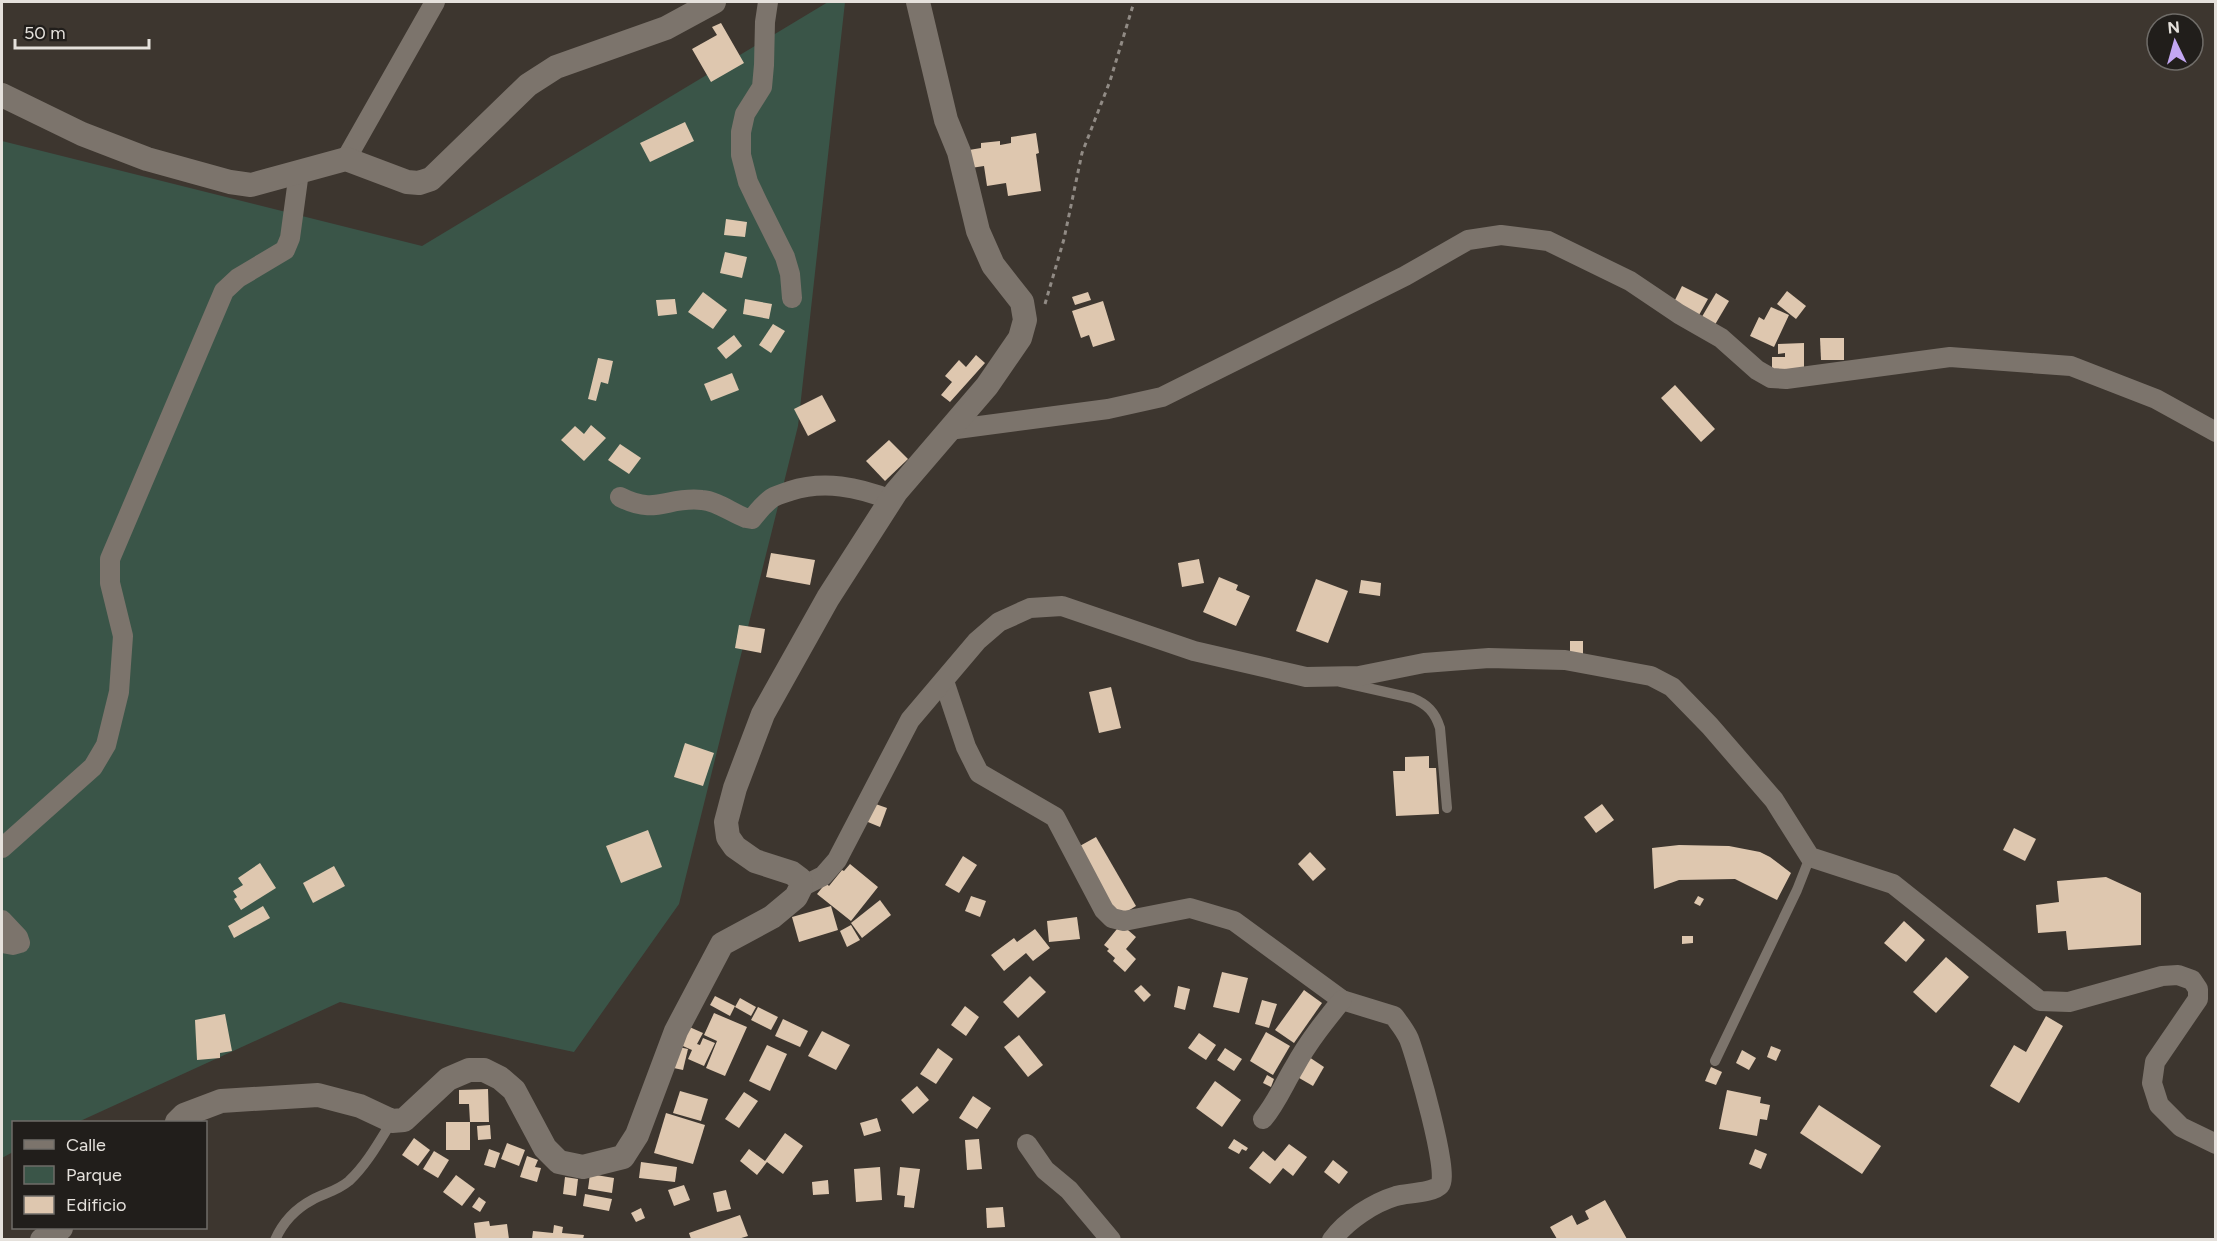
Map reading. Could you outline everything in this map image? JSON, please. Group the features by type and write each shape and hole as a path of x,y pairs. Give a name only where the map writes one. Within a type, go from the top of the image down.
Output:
{"street":[{"path":"346,159 435,2"},
{"path":"2,95 82,134 136,155 230,182 250,185 346,159 407,182 419,183 431,179 528,85 556,67 666,28 714,2"},
{"path":"768,2 762,87 745,114 741,132 741,155 753,192 785,257 790,274 792,298"},
{"path":"178,1121 184,1115 222,1101 318,1095 360,1106 392,1121 404,1120 447,1079 469,1070 484,1070 500,1077 514,1090 545,1148 559,1162 584,1167 623,1157 637,1135 676,1031 722,944 772,918 796,897 801,887 800,879 792,873 755,861 735,847 728,837 726,822 735,788 763,714 828,598 891,500 987,387 1020,338 1025,320 1022,302 993,265 978,231 959,152 946,120 918,2"},
{"path":"2,848 93,767 106,746 119,692 123,636 110,583 110,559 224,291 238,278 285,250 291,238 299,172"},
{"path":"949,430 1108,409 1162,397 1405,276 1468,240 1501,235 1548,241 1630,281 1679,314 1721,338 1757,370 1771,378 1786,379 1950,357 2071,366 2156,399 2216,432"},
{"path":"620,497 635,505 648,507 704,500 752,519 774,496 799,488 820,485 852,488 891,500"},
{"path":"801,887 823,876 837,860 910,720 976,641 999,622 1030,608 1062,606 1194,651 1306,677 1359,676 1424,663 1489,658 1564,660 1651,676 1672,687 1774,800 1810,857 1893,884 2040,1001 2069,1002 2162,976 2178,975 2192,980 2198,989 2198,999 2155,1062 2152,1083 2159,1105 2166,1113 2181,1127 2216,1144"},
{"path":"944,681 966,747 979,773 1055,817 1104,909 1112,918 1124,921 1190,908 1234,921 1342,1000 1394,1016 1408,1036 1419,1068 1440,1155 1443,1178 1439,1186 1434,1189 1397,1196 1377,1203 1332,1239"},
{"path":"2,920 18,937 20,943 13,945 2,943"},
{"path":"1263,1119 1276,1104 1310,1040 1342,1000"},
{"path":"1027,1144 1045,1170 1068,1190 1111,1239"},
{"path":"42,1239 58,1229"}],"lane":[{"path":"1330,676 1345,684 1412,698 1431,709 1437,717 1440,728 1447,808"},
{"path":"1715,1061 1797,891 1810,857"},
{"path":"275,1239 282,1224 297,1210 313,1199 333,1192 349,1181 372,1155 392,1121"}],"path":[{"path":"1025,320 1038,315 1045,304 1064,239 1082,153 1110,81 1134,2"}],"green space":[{"path":"828,2 845,2 798,426 679,904 574,1052 340,1002 80,1121 12,1121 12,1153 2,1158 2,141 422,246"}],"building":[{"path":"721,23 744,63 711,82 692,49 717,35 712,27"},
{"path":"685,122 694,141 650,162 640,143"},
{"path":"1036,133 1039,153 1036,154 1041,191 1008,196 1006,183 987,186 984,166 971,168 969,150 981,148 981,143 1000,141 1000,145 1011,143 1011,137"},
{"path":"726,219 747,222 745,237 724,235"},
{"path":"725,252 747,257 742,278 720,273"},
{"path":"1682,286 1708,299 1699,315 1674,302"},
{"path":"1787,291 1806,306 1796,319 1777,304"},
{"path":"703,292 727,310 713,329 688,312"},
{"path":"1088,292 1091,300 1075,305 1072,297"},
{"path":"1716,293 1729,301 1713,328 1700,320"},
{"path":"675,299 677,314 658,316 656,300"},
{"path":"745,299 772,304 769,319 743,314"},
{"path":"1103,301 1115,340 1093,347 1089,335 1081,338 1072,311"},
{"path":"1771,307 1789,315 1774,347 1750,336 1759,317 1764,320"},
{"path":"773,324 785,331 771,353 759,345"},
{"path":"734,335 742,346 726,359 717,348"},
{"path":"1820,338 1844,338 1844,360 1821,360"},
{"path":"1804,343 1804,375 1772,375 1772,357 1785,357 1785,353 1778,354 1778,344"},
{"path":"976,355 985,363 950,402 941,395 952,382 945,376 959,360 966,367"},
{"path":"598,358 613,361 608,384 601,382 596,401 588,399"},
{"path":"732,373 739,390 711,401 704,384"},
{"path":"1675,385 1715,429 1701,442 1661,398"},
{"path":"822,395 836,421 808,436 794,409"},
{"path":"591,425 606,438 584,461 561,440 575,426 584,434"},
{"path":"889,440 908,459 885,481 866,461"},
{"path":"620,444 641,458 629,474 608,460"},
{"path":"771,553 815,560 810,585 766,577"},
{"path":"1199,559 1204,583 1182,587 1178,563"},
{"path":"1219,577 1238,585 1236,590 1250,596 1236,626 1203,612"},
{"path":"1316,579 1348,591 1328,643 1296,631"},
{"path":"1361,580 1381,583 1380,596 1359,593"},
{"path":"739,625 765,629 761,653 735,648"},
{"path":"1570,641 1583,641 1583,658 1570,658"},
{"path":"1111,687 1121,728 1099,733 1089,692"},
{"path":"685,743 714,753 703,786 674,777"},
{"path":"1429,756 1429,768 1436,768 1439,814 1396,816 1393,771 1405,771 1405,757"},
{"path":"870,802 887,808 880,827 863,820"},
{"path":"1602,804 1614,820 1596,833 1584,817"},
{"path":"2014,828 2036,839 2025,861 2003,850"},
{"path":"648,830 662,867 621,883 606,846"},
{"path":"1096,837 1136,906 1118,917 1078,847"},
{"path":"1679,845 1729,846 1760,852 1791,873 1777,900 1735,879 1679,880 1654,889 1652,848"},
{"path":"1310,852 1326,869 1313,881 1298,864"},
{"path":"963,856 977,865 959,893 945,885"},
{"path":"260,863 276,888 241,910 234,899 237,897 233,891 243,885 238,878"},
{"path":"850,864 878,887 851,921 817,894 826,883 829,886"},
{"path":"334,866 345,886 313,903 303,883"},
{"path":"2106,877 2141,893 2141,945 2068,950 2066,931 2038,933 2036,905 2059,902 2057,881"},
{"path":"971,896 986,901 980,917 965,911"},
{"path":"1698,896 1704,899 1700,906 1694,903"},
{"path":"880,900 891,915 862,938 851,923"},
{"path":"263,906 270,918 234,938 228,926"},
{"path":"831,906 838,930 799,942 792,917"},
{"path":"1077,917 1080,939 1049,942 1047,921"},
{"path":"1904,921 1925,940 1906,962 1884,943"},
{"path":"1121,924 1136,937 1126,949 1136,959 1125,972 1113,961 1115,958 1104,945"},
{"path":"851,925 860,940 847,947 840,931"},
{"path":"1035,929 1050,948 1033,961 1026,953 1004,971 991,955 1014,938 1017,942"},
{"path":"1682,936 1693,936 1693,943 1682,944"},
{"path":"1946,957 1969,977 1936,1013 1913,992"},
{"path":"1222,972 1248,978 1239,1013 1213,1007"},
{"path":"1030,976 1046,992 1018,1018 1003,1002"},
{"path":"1141,985 1151,995 1144,1002 1134,991"},
{"path":"1178,986 1190,989 1185,1010 1174,1007"},
{"path":"1304,990 1322,1003 1294,1043 1275,1030"},
{"path":"715,996 735,1006 730,1016 710,1005"},
{"path":"740,998 756,1007 751,1016 735,1007"},
{"path":"1262,1000 1277,1004 1269,1028 1255,1024"},
{"path":"965,1006 979,1017 966,1036 951,1025"},
{"path":"758,1007 778,1017 771,1030 751,1020"},
{"path":"714,1013 747,1027 725,1076 706,1068 717,1041 704,1035"},
{"path":"225,1014 232,1051 220,1053 220,1058 197,1060 195,1020"},
{"path":"2046,1016 2063,1026 2019,1103 1990,1086 2014,1045 2026,1052"},
{"path":"783,1019 808,1031 800,1047 775,1036"},
{"path":"685,1025 703,1033 697,1044 700,1045 703,1038 715,1043 704,1066 688,1059 692,1050 676,1043"},
{"path":"822,1031 850,1045 836,1070 808,1056"},
{"path":"1266,1032 1290,1046 1273,1075 1250,1061"},
{"path":"1199,1033 1216,1045 1206,1060 1188,1048"},
{"path":"1019,1035 1043,1065 1028,1077 1004,1047"},
{"path":"767,1045 787,1054 770,1091 749,1081"},
{"path":"674,1046 688,1049 683,1070 669,1067"},
{"path":"1771,1046 1781,1050 1776,1061 1767,1057"},
{"path":"938,1048 953,1059 936,1084 920,1074"},
{"path":"1225,1048 1242,1059 1234,1071 1217,1060"},
{"path":"1742,1050 1756,1058 1749,1070 1736,1063"},
{"path":"1306,1055 1324,1067 1313,1086 1294,1075"},
{"path":"1711,1067 1722,1072 1716,1085 1705,1081"},
{"path":"1267,1075 1274,1079 1271,1087 1263,1083"},
{"path":"1215,1081 1241,1100 1222,1127 1196,1108"},
{"path":"917,1086 929,1100 913,1114 901,1100"},
{"path":"488,1089 489,1122 470,1122 469,1104 459,1104 459,1090"},
{"path":"1727,1090 1761,1097 1760,1103 1770,1105 1767,1120 1760,1119 1757,1136 1719,1129"},
{"path":"680,1091 708,1099 701,1121 673,1113"},
{"path":"744,1092 758,1101 739,1128 725,1119"},
{"path":"973,1096 991,1108 977,1129 959,1118"},
{"path":"1819,1105 1881,1146 1862,1174 1800,1133"},
{"path":"666,1113 705,1125 693,1164 654,1153"},
{"path":"877,1118 881,1131 864,1136 860,1123"},
{"path":"446,1122 470,1122 470,1150 446,1150"},
{"path":"490,1125 491,1139 478,1140 477,1126"},
{"path":"785,1133 803,1146 783,1174 767,1162 757,1175 740,1161 749,1149 765,1161"},
{"path":"414,1138 430,1150 418,1166 402,1155"},
{"path":"979,1139 982,1169 967,1170 965,1140"},
{"path":"1234,1139 1248,1148 1246,1151 1242,1149 1239,1154 1228,1148"},
{"path":"507,1143 525,1150 519,1166 501,1159"},
{"path":"1289,1144 1307,1157 1293,1176 1283,1168 1270,1184 1249,1168 1263,1151 1275,1161"},
{"path":"489,1149 500,1153 495,1168 484,1165"},
{"path":"1755,1149 1767,1154 1761,1169 1749,1164"},
{"path":"434,1151 449,1160 438,1178 423,1169"},
{"path":"527,1156 538,1160 535,1167 541,1168 537,1182 520,1177"},
{"path":"1333,1160 1348,1172 1339,1184 1324,1172"},
{"path":"641,1162 677,1167 675,1182 639,1178"},
{"path":"880,1167 882,1200 856,1202 854,1169"},
{"path":"900,1167 920,1169 914,1208 904,1207 905,1196 897,1195"},
{"path":"590,1174 614,1178 612,1193 588,1189"},
{"path":"456,1175 475,1189 462,1206 443,1192"},
{"path":"565,1177 578,1179 576,1196 563,1194"},
{"path":"828,1180 829,1194 813,1195 812,1182"},
{"path":"684,1185 690,1200 674,1206 668,1190"},
{"path":"726,1190 731,1209 717,1212 713,1193"},
{"path":"585,1194 612,1199 609,1211 583,1206"},
{"path":"479,1197 486,1202 480,1212 472,1207"},
{"path":"1605,1200 1627,1239 1557,1239 1550,1227 1572,1215 1577,1225 1589,1219 1585,1211"},
{"path":"1003,1207 1005,1227 987,1228 986,1208"},
{"path":"641,1208 645,1218 636,1222 631,1213"},
{"path":"740,1215 748,1236 738,1239 691,1239 689,1233"},
{"path":"489,1221 490,1226 507,1224 509,1239 476,1239 474,1223"},
{"path":"554,1225 563,1227 562,1233 584,1235 583,1239 532,1239 533,1231 553,1233"}]}
